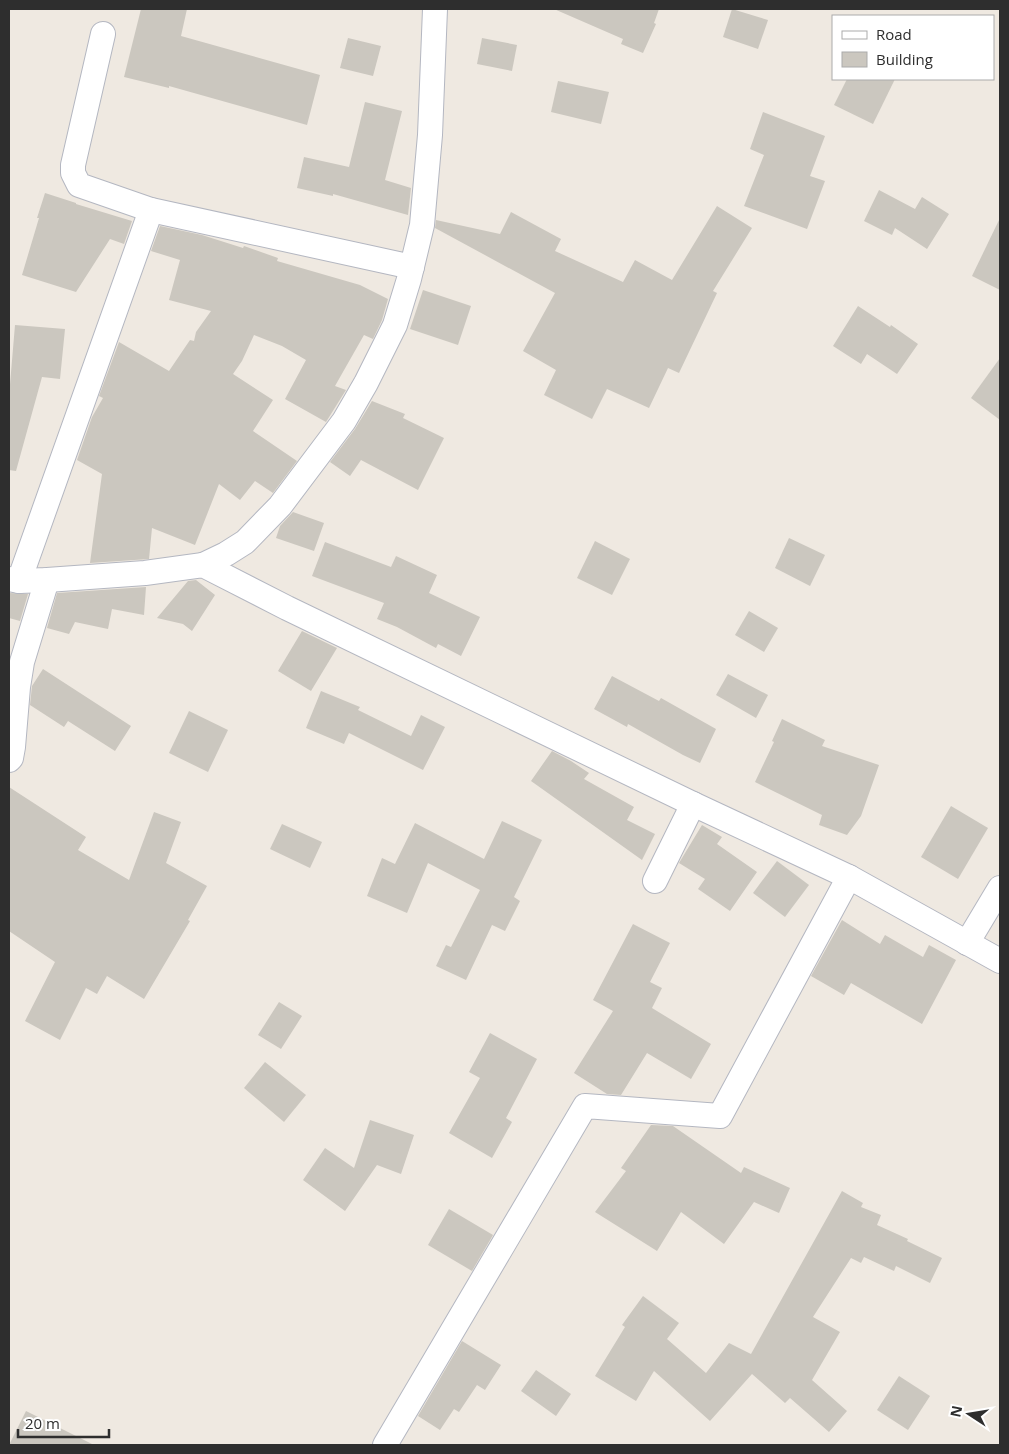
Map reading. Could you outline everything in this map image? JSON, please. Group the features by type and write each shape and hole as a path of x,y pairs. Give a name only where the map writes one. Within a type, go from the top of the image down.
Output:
{"street":[{"path":"151,210 14,580 48,580 203,565 226,554 245,542 280,506 344,421 366,384 395,325 422,225 430,135 434,9"},
{"path":"103,34 73,165 79,184 151,210 412,267"},
{"path":"203,565 287,608 693,804 849,876 1000,961"},
{"path":"9,760 13,748 22,662 48,580"},
{"path":"655,881 693,804"},
{"path":"385,1445 585,1106 720,1116 849,876"},
{"path":"967,943 1000,888"}],"building":[{"path":"141,9 187,9 181,36 320,75 307,125 169,86 169,88 124,77"},
{"path":"554,9 659,9 654,23 656,24 643,53 621,44 623,39"},
{"path":"732,9 768,20 758,49 723,37"},
{"path":"348,38 381,46 373,76 340,68"},
{"path":"482,38 517,45 512,71 477,64"},
{"path":"846,80 895,80 873,124 834,105"},
{"path":"558,81 609,92 601,124 551,112"},
{"path":"365,102 402,111 385,180 411,188 408,215 333,194 333,196 297,188 304,157 349,167"},
{"path":"763,112 825,136 810,176 825,181 807,229 744,206 764,155 750,149"},
{"path":"879,190 915,209 922,197 949,214 927,249 895,228 892,235 864,221"},
{"path":"45,193 132,221 124,244 110,239 76,292 22,275"},
{"path":"717,206 752,228 713,291 717,293 679,373 668,368 649,408 607,389 592,419 544,395 556,370 523,351 555,293 435,228 436,220 500,234 511,212 561,239 555,251 623,282 635,260 672,280"},
{"path":"1000,218 1000,290 972,276"},
{"path":"160,226 202,235 243,248 244,246 278,258 277,261 360,285 388,299 382,320 373,339 364,335 335,386 346,390 326,422 285,399 306,360 282,346 254,335 242,361 233,374 273,400 253,431 297,461 273,493 255,481 240,500 219,484 195,545 152,528 149,559 90,563 102,474 77,460 92,417 103,398 99,396 119,342 169,371 190,340 194,341 196,332 211,311 169,300 180,260 151,251"},
{"path":"423,290 471,306 458,345 410,329"},
{"path":"858,306 890,327 891,325 918,344 897,374 867,354 861,364 833,346"},
{"path":"15,325 65,329 60,379 42,377 16,471 9,470 9,396"},
{"path":"1000,358 1000,420 971,398"},
{"path":"372,401 405,414 403,418 444,438 418,490 361,460 350,476 330,462 355,429"},
{"path":"293,512 324,523 314,551 276,538 280,526"},
{"path":"789,538 825,555 810,586 775,568"},
{"path":"595,541 630,559 612,595 577,578"},
{"path":"325,542 391,567 396,556 437,575 429,593 480,617 461,656 438,644 436,648 397,627 377,619 384,603 312,576"},
{"path":"196,580 215,595 192,631 183,624 157,618 188,581"},
{"path":"146,587 144,615 112,609 108,629 75,622 69,634 47,628 57,593"},
{"path":"9,593 28,594 20,621 9,618"},
{"path":"749,611 778,628 764,652 735,635"},
{"path":"302,631 337,648 311,691 278,671"},
{"path":"43,669 131,726 115,751 68,721 64,727 30,705 32,686"},
{"path":"728,674 768,695 756,718 716,695"},
{"path":"612,676 659,701 661,698 716,729 700,763 628,724 627,727 594,709"},
{"path":"321,691 360,707 358,710 411,736 421,715 445,727 423,770 349,733 344,744 306,728"},
{"path":"189,711 228,730 208,772 169,753"},
{"path":"782,719 825,740 822,746 879,765 861,816 847,835 819,825 822,815 755,782 774,742 772,741"},
{"path":"552,751 589,773 584,779 634,807 627,820 655,834 642,860 531,781"},
{"path":"9,787 86,837 78,850 129,880 154,812 181,822 166,863 207,886 188,920 190,921 144,999 107,976 97,994 86,988 60,1040 25,1021 55,962 9,931"},
{"path":"951,806 988,828 958,879 921,857"},
{"path":"502,821 542,840 514,897 520,901 505,931 492,925 466,980 436,966 446,945 451,947 480,890 428,863 407,913 367,896 382,858 395,864 415,823 484,859"},
{"path":"282,824 322,842 310,868 270,849"},
{"path":"702,825 722,837 717,844 757,872 730,911 698,889 705,879 679,863"},
{"path":"777,861 809,885 785,917 753,893"},
{"path":"842,920 880,944 885,935 923,957 929,945 956,960 922,1024 851,983 844,995 811,976"},
{"path":"633,924 670,943 650,982 662,988 652,1008 711,1044 691,1079 647,1053 621,1095 607,1094 574,1073 613,1011 593,1000"},
{"path":"279,1002 302,1016 281,1049 258,1035"},
{"path":"490,1033 537,1059 506,1118 512,1122 492,1158 449,1133 480,1078 469,1072"},
{"path":"265,1062 306,1095 284,1122 244,1088"},
{"path":"370,1120 414,1135 401,1174 377,1165 345,1211 303,1180 325,1148 354,1168"},
{"path":"651,1125 673,1126 741,1173 744,1167 790,1188 779,1213 754,1202 724,1244 681,1212 657,1251 595,1212 626,1171 621,1168"},
{"path":"842,1191 863,1203 861,1207 881,1215 877,1225 908,1239 907,1241 942,1258 930,1283 896,1266 894,1271 864,1257 861,1263 851,1258 813,1317 840,1332 812,1380 847,1411 829,1432 790,1398 785,1403 752,1374 710,1421 654,1371 636,1401 595,1376 625,1327 622,1325 643,1296 679,1323 667,1339 706,1373 729,1343 751,1354"},
{"path":"449,1209 493,1235 472,1271 428,1245"},
{"path":"462,1341 501,1365 485,1390 477,1385 459,1412 454,1409 440,1430 418,1416"},
{"path":"536,1370 571,1394 556,1416 521,1391"},
{"path":"899,1376 930,1396 908,1430 877,1410"},
{"path":"26,1411 94,1445 9,1445"}]}
